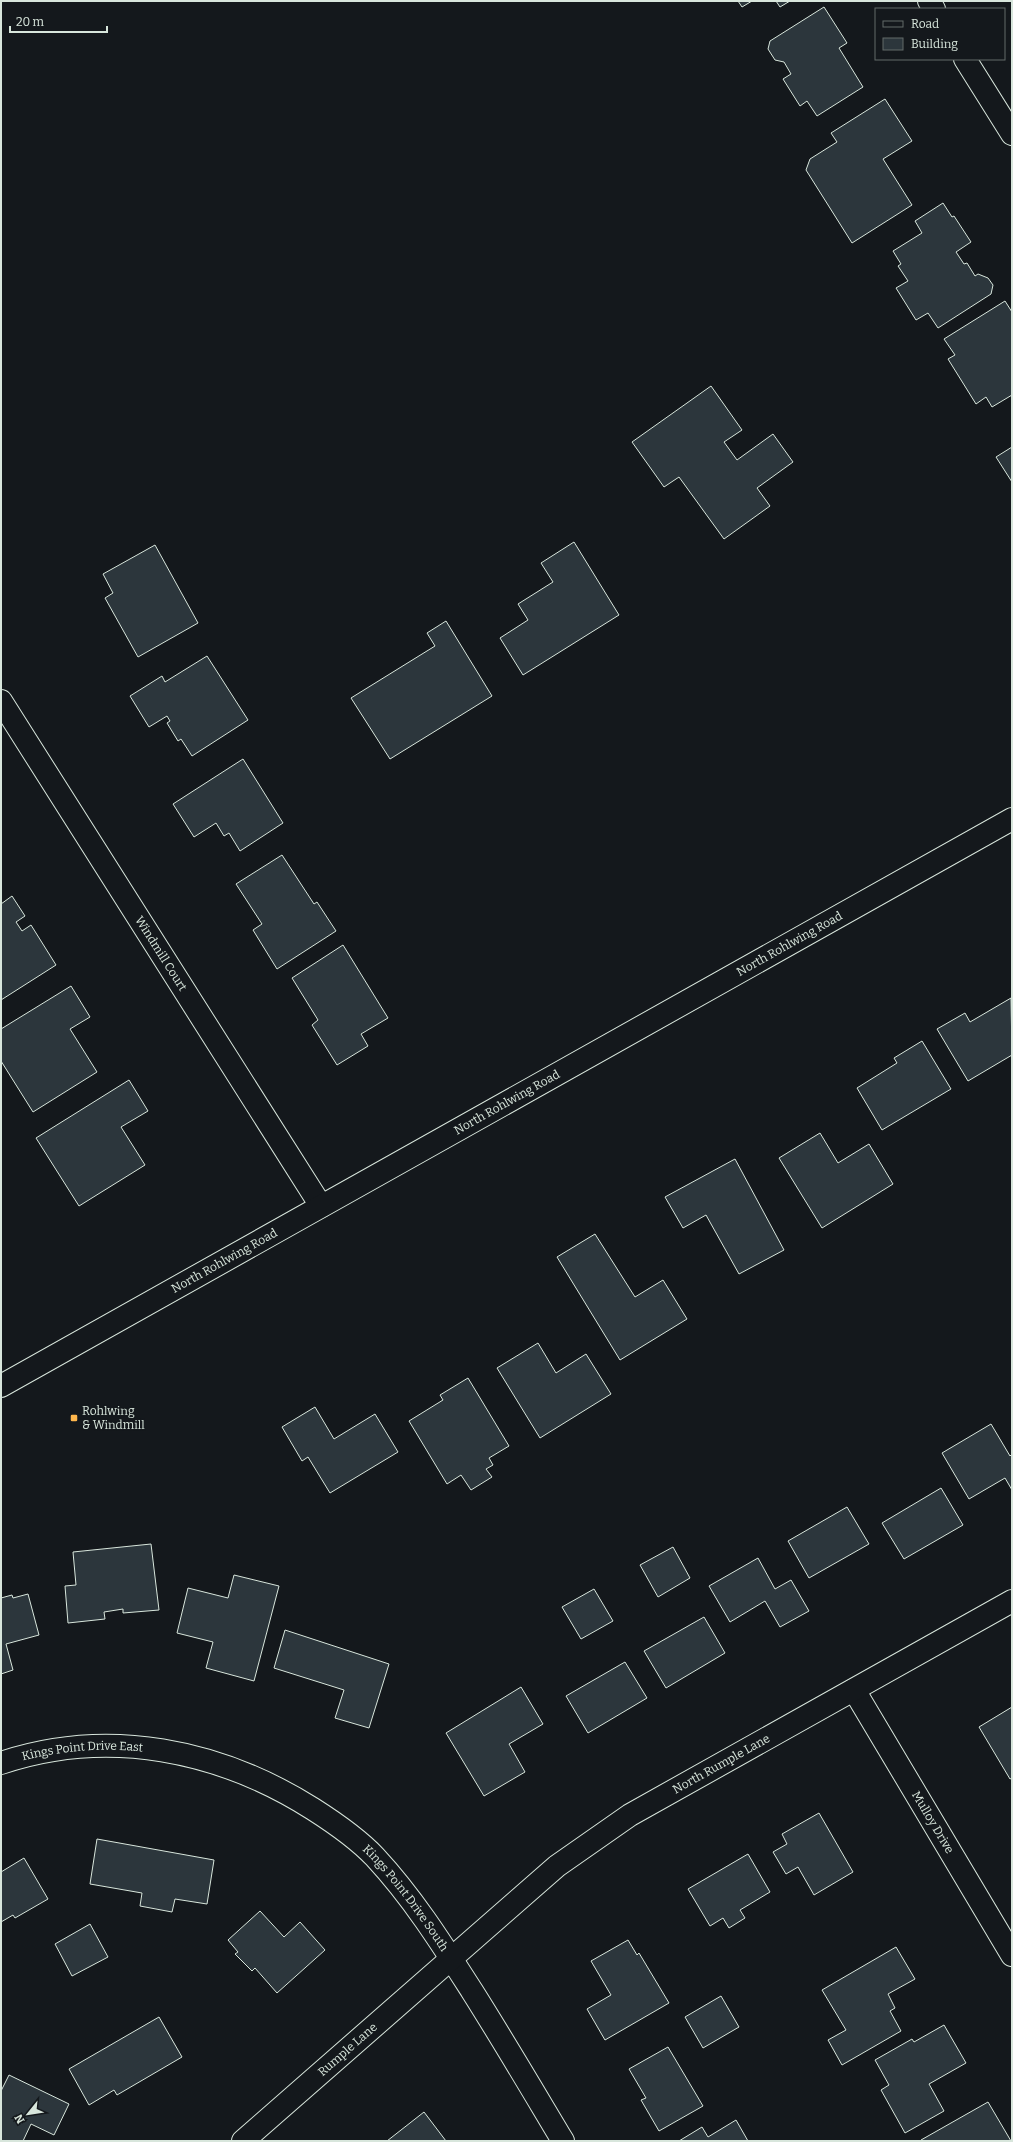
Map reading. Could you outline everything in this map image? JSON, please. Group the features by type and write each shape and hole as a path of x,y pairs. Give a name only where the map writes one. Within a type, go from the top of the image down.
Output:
{"street":[{"path":"966,60 1012,134"},
{"name":"Windmill Court","path":"1,701 321,1206"},
{"name":"North Rohlwing Road","path":"1,1386 1012,819"},
{"name":"North Rumple Lane","path":"451,1958 557,1866 630,1815 1012,1601"},
{"name":"Mulloy Drive","path":"854,1690 1012,1955"},
{"name":"Kings Point Drive East","path":"1,1763 36,1753 77,1748 124,1746 165,1750"},
{"name":"Kings Point Drive South","path":"165,1750 217,1762 256,1778 302,1803 340,1827 374,1856 427,1920 499,2033 563,2141"},
{"name":"Rumple Lane","path":"243,2141 451,1958"}],"building":[{"path":"738,1 752,1 742,7"},
{"path":"776,1 790,1 780,7"},
{"path":"824,7 847,43 839,48 863,87 817,116 807,101 800,106 783,79 791,74 784,62 775,60 768,49 770,41"},
{"path":"885,99 912,141 883,159 912,205 852,243 806,170 810,159 837,142 831,133"},
{"path":"943,203 952,217 954,216 971,242 956,252 964,264 967,263 975,276 978,274 988,278 993,285 991,294 938,328 928,313 916,320 896,288 908,281 898,266 901,264 893,251 922,233 915,221"},
{"path":"1005,301 1012,312 1012,395 992,407 986,397 976,404 948,359 955,355 944,339"},
{"path":"711,386 742,430 724,442 737,460 773,434 793,462 757,488 770,506 724,539 679,477 664,487 632,442"},
{"path":"1012,447 1012,482 996,457"},
{"path":"574,542 619,615 523,675 500,638 528,620 518,604 553,582 541,563"},
{"path":"155,545 198,623 138,657 105,598 113,593 103,574"},
{"path":"446,621 492,696 390,759 351,698 435,646 427,633"},
{"path":"207,656 248,720 192,756 181,739 178,741 167,723 170,721 167,716 149,727 130,696 162,676 165,682"},
{"path":"243,759 283,823 240,851 229,833 224,836 216,823 194,837 173,804"},
{"path":"282,855 314,904 317,902 336,931 277,969 253,930 262,924 236,884"},
{"path":"12,896 25,916 16,922 22,931 31,925 56,965 1,1000 1,904"},
{"path":"343,945 388,1018 361,1034 368,1046 337,1065 312,1025 318,1020 292,978"},
{"path":"71,986 90,1017 70,1029 97,1072 33,1112 1,1061 1,1029"},
{"path":"1011,998 1012,1055 968,1081 937,1029 965,1013 970,1022"},
{"path":"922,1041 951,1089 882,1130 857,1088 897,1063 894,1058"},
{"path":"129,1080 148,1111 121,1127 145,1165 79,1206 36,1138"},
{"path":"820,1133 838,1163 869,1144 893,1184 822,1228 779,1158"},
{"path":"735,1159 784,1250 739,1274 706,1215 683,1228 665,1197"},
{"path":"595,1234 635,1297 663,1280 687,1319 620,1360 557,1257"},
{"path":"538,1343 556,1373 586,1354 611,1394 540,1438 497,1368"},
{"path":"468,1378 509,1446 489,1458 493,1465 486,1469 492,1477 471,1490 461,1475 447,1484 409,1421 443,1400 440,1395"},
{"path":"315,1407 334,1439 375,1414 398,1452 330,1493 308,1457 302,1461 282,1427"},
{"path":"991,1424 1010,1456 1012,1454 1012,1490 1005,1478 969,1499 942,1453"},
{"path":"941,1488 963,1525 904,1559 882,1523"},
{"path":"847,1507 869,1544 809,1578 788,1541"},
{"path":"151,1544 159,1610 123,1613 123,1609 104,1612 105,1619 68,1623 65,1586 76,1585 73,1552"},
{"path":"673,1547 690,1578 658,1597 640,1565"},
{"path":"758,1558 775,1589 791,1580 809,1611 780,1627 765,1601 730,1622 709,1586"},
{"path":"234,1575 279,1586 254,1681 206,1668 213,1642 177,1633 188,1588 228,1598"},
{"path":"594,1589 613,1621 581,1639 562,1607"},
{"path":"28,1594 39,1635 6,1644 13,1670 1,1674 1,1598 12,1595 13,1598"},
{"path":"704,1617 725,1653 666,1688 644,1651"},
{"path":"285,1630 389,1664 369,1728 335,1718 344,1690 274,1668"},
{"path":"625,1662 647,1698 588,1733 566,1696"},
{"path":"521,1687 543,1724 509,1744 525,1772 484,1796 446,1733"},
{"path":"1012,1707 1012,1778 1010,1779 979,1727"},
{"path":"819,1813 853,1872 814,1895 798,1867 786,1874 773,1852 787,1844 782,1834"},
{"path":"97,1839 214,1860 207,1904 175,1899 172,1912 140,1906 142,1893 90,1884"},
{"path":"748,1854 770,1892 740,1910 745,1918 729,1928 723,1918 710,1926 688,1889"},
{"path":"24,1858 48,1899 15,1918 13,1915 1,1922 1,1872"},
{"path":"260,1911 284,1937 300,1922 325,1950 277,1993 255,1968 252,1971 235,1954 238,1952 228,1940"},
{"path":"90,1924 108,1957 72,1976 55,1944"},
{"path":"628,1940 637,1955 639,1953 669,2003 605,2040 587,2009 611,1995 591,1961"},
{"path":"896,1947 915,1979 888,1994 895,2008 890,2011 901,2031 842,2065 828,2040 846,2030 822,1990"},
{"path":"721,1996 739,2027 703,2048 685,2017"},
{"path":"159,2017 182,2057 117,2095 114,2090 89,2105 69,2069"},
{"path":"944,2025 966,2063 929,2084 944,2111 905,2133 881,2090 889,2085 875,2060 912,2039 914,2042"},
{"path":"668,2047 703,2106 659,2131 641,2100 646,2098 629,2069"},
{"path":"9,2075 69,2104 54,2135 31,2124 23,2141 1,2141 1,2091"},
{"path":"988,2102 1011,2141 921,2141 921,2140"},
{"path":"424,2112 446,2141 387,2141"},
{"path":"736,2120 748,2141 679,2141 702,2127 708,2137"}],"place":[{"name":"Rohlwing & Windmill","path":"74,1418"}]}
